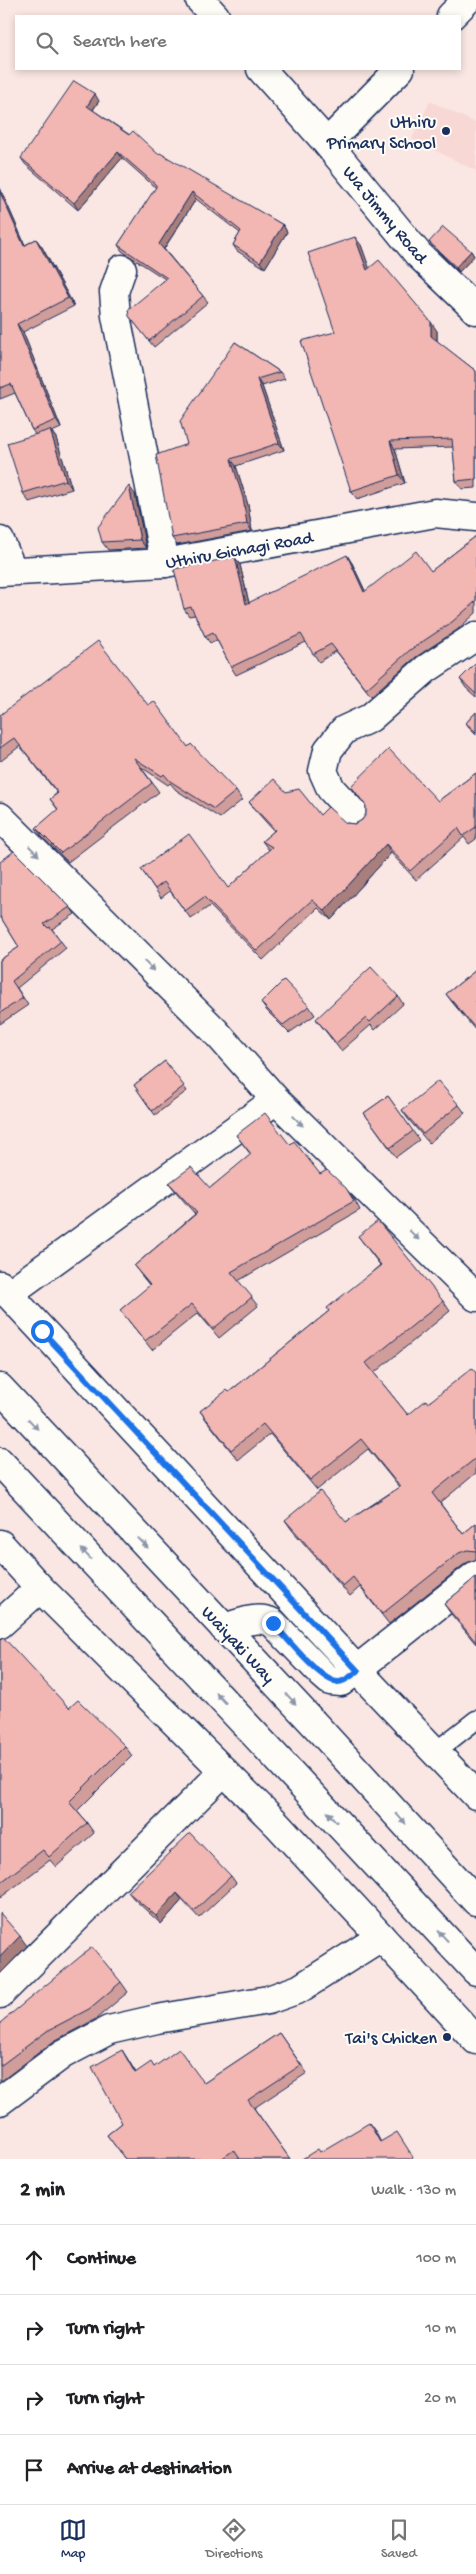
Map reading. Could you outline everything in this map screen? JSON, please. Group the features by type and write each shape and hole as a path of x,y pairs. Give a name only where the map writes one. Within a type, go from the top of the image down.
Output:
{"main road":[{"path":"200,0 213,15"},
{"path":"452,15 467,0"},
{"name":"Wa Jimmy Road","path":"262,70 327,144 418,254 476,310"},
{"path":"327,144 399,70"},
{"path":"122,269 114,292 116,316 165,563"},
{"name":"Uthiru Gichagi Road","path":"6,571 165,563 435,513 476,517"},
{"path":"0,541 6,571"},
{"path":"357,817 331,789 323,772 328,750 344,730 370,718 426,668 476,636"},
{"path":"0,817 215,1031 276,1100 476,1297"},
{"path":"276,1100 4,1290 358,1671 476,1795"},
{"name":"Waiyaki Way","path":"0,1388 476,1901"},
{"path":"0,1462 476,1971"},
{"path":"0,1544 40,1588 278,1825 476,2040"},
{"path":"224,1628 252,1620 267,1620 330,1681 341,1682 358,1671 476,1575"},
{"path":"0,1624 40,1588"},
{"path":"0,1994 224,1771"},
{"path":"0,2101 63,2054 109,2030 199,2011 268,2000 299,1989 381,1937"}],"lane":[{"path":"435,1752 476,1720"}],"shaded area":[{"name":"Uthiru Primary School","path":"430,101 476,123 476,171 412,139"}],"building":[{"path":"74,81 95,94 87,106 129,135 133,131 158,154 160,153 283,225 260,262 233,245 241,231 192,192 159,244 203,296 149,341 129,316 128,310 167,278 118,245 156,185 118,152 74,203 21,158"},
{"path":"0,192 24,246 36,239 68,298 17,324 56,420 32,430 11,384 0,388"},
{"path":"443,227 471,251 456,267 429,242"},
{"path":"355,237 367,270 379,260 431,322 431,336 476,371 476,479 456,481 452,439 390,441 399,475 351,491 301,341 335,332 308,253"},
{"path":"235,342 280,372 257,379 279,443 231,459 243,498 247,524 172,538 156,455 187,444 180,421"},
{"path":"50,430 66,480 23,493 7,443"},
{"path":"129,486 140,540 102,542 98,527"},
{"path":"476,536 476,601 452,622 410,650 366,689 331,644 313,654 301,634 231,667 213,632 205,636 191,607 184,609 174,569 235,557 246,604 347,555 364,592 416,551 431,571"},
{"path":"98,641 148,705 154,701 188,747 191,744 236,791 214,809 170,781 164,774 162,776 134,758 152,783 61,853 36,828 58,809 50,799 58,793 14,738 0,748 0,715"},
{"path":"476,663 476,694 460,679"},
{"path":"476,712 476,732 466,723"},
{"path":"389,749 438,801 476,773 476,827 463,836 458,828 410,871 386,844 325,911 312,900 257,951 204,897 185,911 164,882 155,889 141,869 189,834 228,888 272,847 262,841 275,830 249,802 274,779 286,792 299,789 320,815 328,807 346,823 355,824 362,820 366,814 366,806 351,786"},
{"path":"14,851 70,907 44,924 48,928 50,927 61,941 12,981 23,998 0,1013 0,960 19,947 0,916 0,862"},
{"path":"371,967 398,996 370,1022 366,1018 336,1043 316,1019"},
{"path":"476,970 476,1029 446,994"},
{"path":"284,980 309,1006 283,1025 261,1003"},
{"path":"165,1061 184,1086 152,1111 134,1085"},
{"path":"438,1081 459,1105 423,1134 402,1110"},
{"path":"388,1096 413,1131 390,1148 364,1113"},
{"path":"265,1113 290,1145 294,1141 320,1174 327,1170 346,1188 354,1201 231,1272 252,1297 213,1329 192,1304 145,1341 120,1310 150,1285 134,1266 197,1213 169,1183 191,1167 210,1188 251,1154 236,1135"},
{"path":"378,1221 443,1301 366,1363 408,1415 426,1400 428,1403 472,1368 476,1373 476,1458 432,1493 463,1534 476,1523 476,1551 467,1550 459,1553 382,1614 353,1577 343,1586 285,1520 320,1491 346,1522 400,1487 361,1439 310,1480 263,1424 231,1450 200,1411 227,1390 229,1392 329,1311 327,1308 381,1265 358,1236"},
{"path":"476,1577 476,1642 444,1604"},
{"path":"3,1637 69,1708 78,1700 125,1746 69,1802 87,1823 49,1857 43,1850 0,1883 0,1640"},
{"path":"190,1833 231,1876 194,1911 177,1893 156,1916 128,1892"},
{"path":"0,1913 20,1936 0,1957"},
{"path":"92,1947 121,1982 89,2009 47,2031 0,2066 0,2023"},
{"path":"279,2033 301,2065 248,2100 290,2159 240,2159 234,2150 221,2159 125,2159 107,2135 122,2123 92,2067 122,2050 135,2073 151,2062 154,2067 179,2049 204,2083"},
{"path":"369,2123 380,2142 397,2132 413,2157 410,2159 302,2159 318,2149 320,2152"}],"place":[{"name":"Uthiru Primary School","path":"446,131"},
{"name":"Tai's Chicken","path":"447,2037"}],"route":[{"path":"42,1331 358,1671 341,1682 330,1681 314,1667 273,1623"}]}
